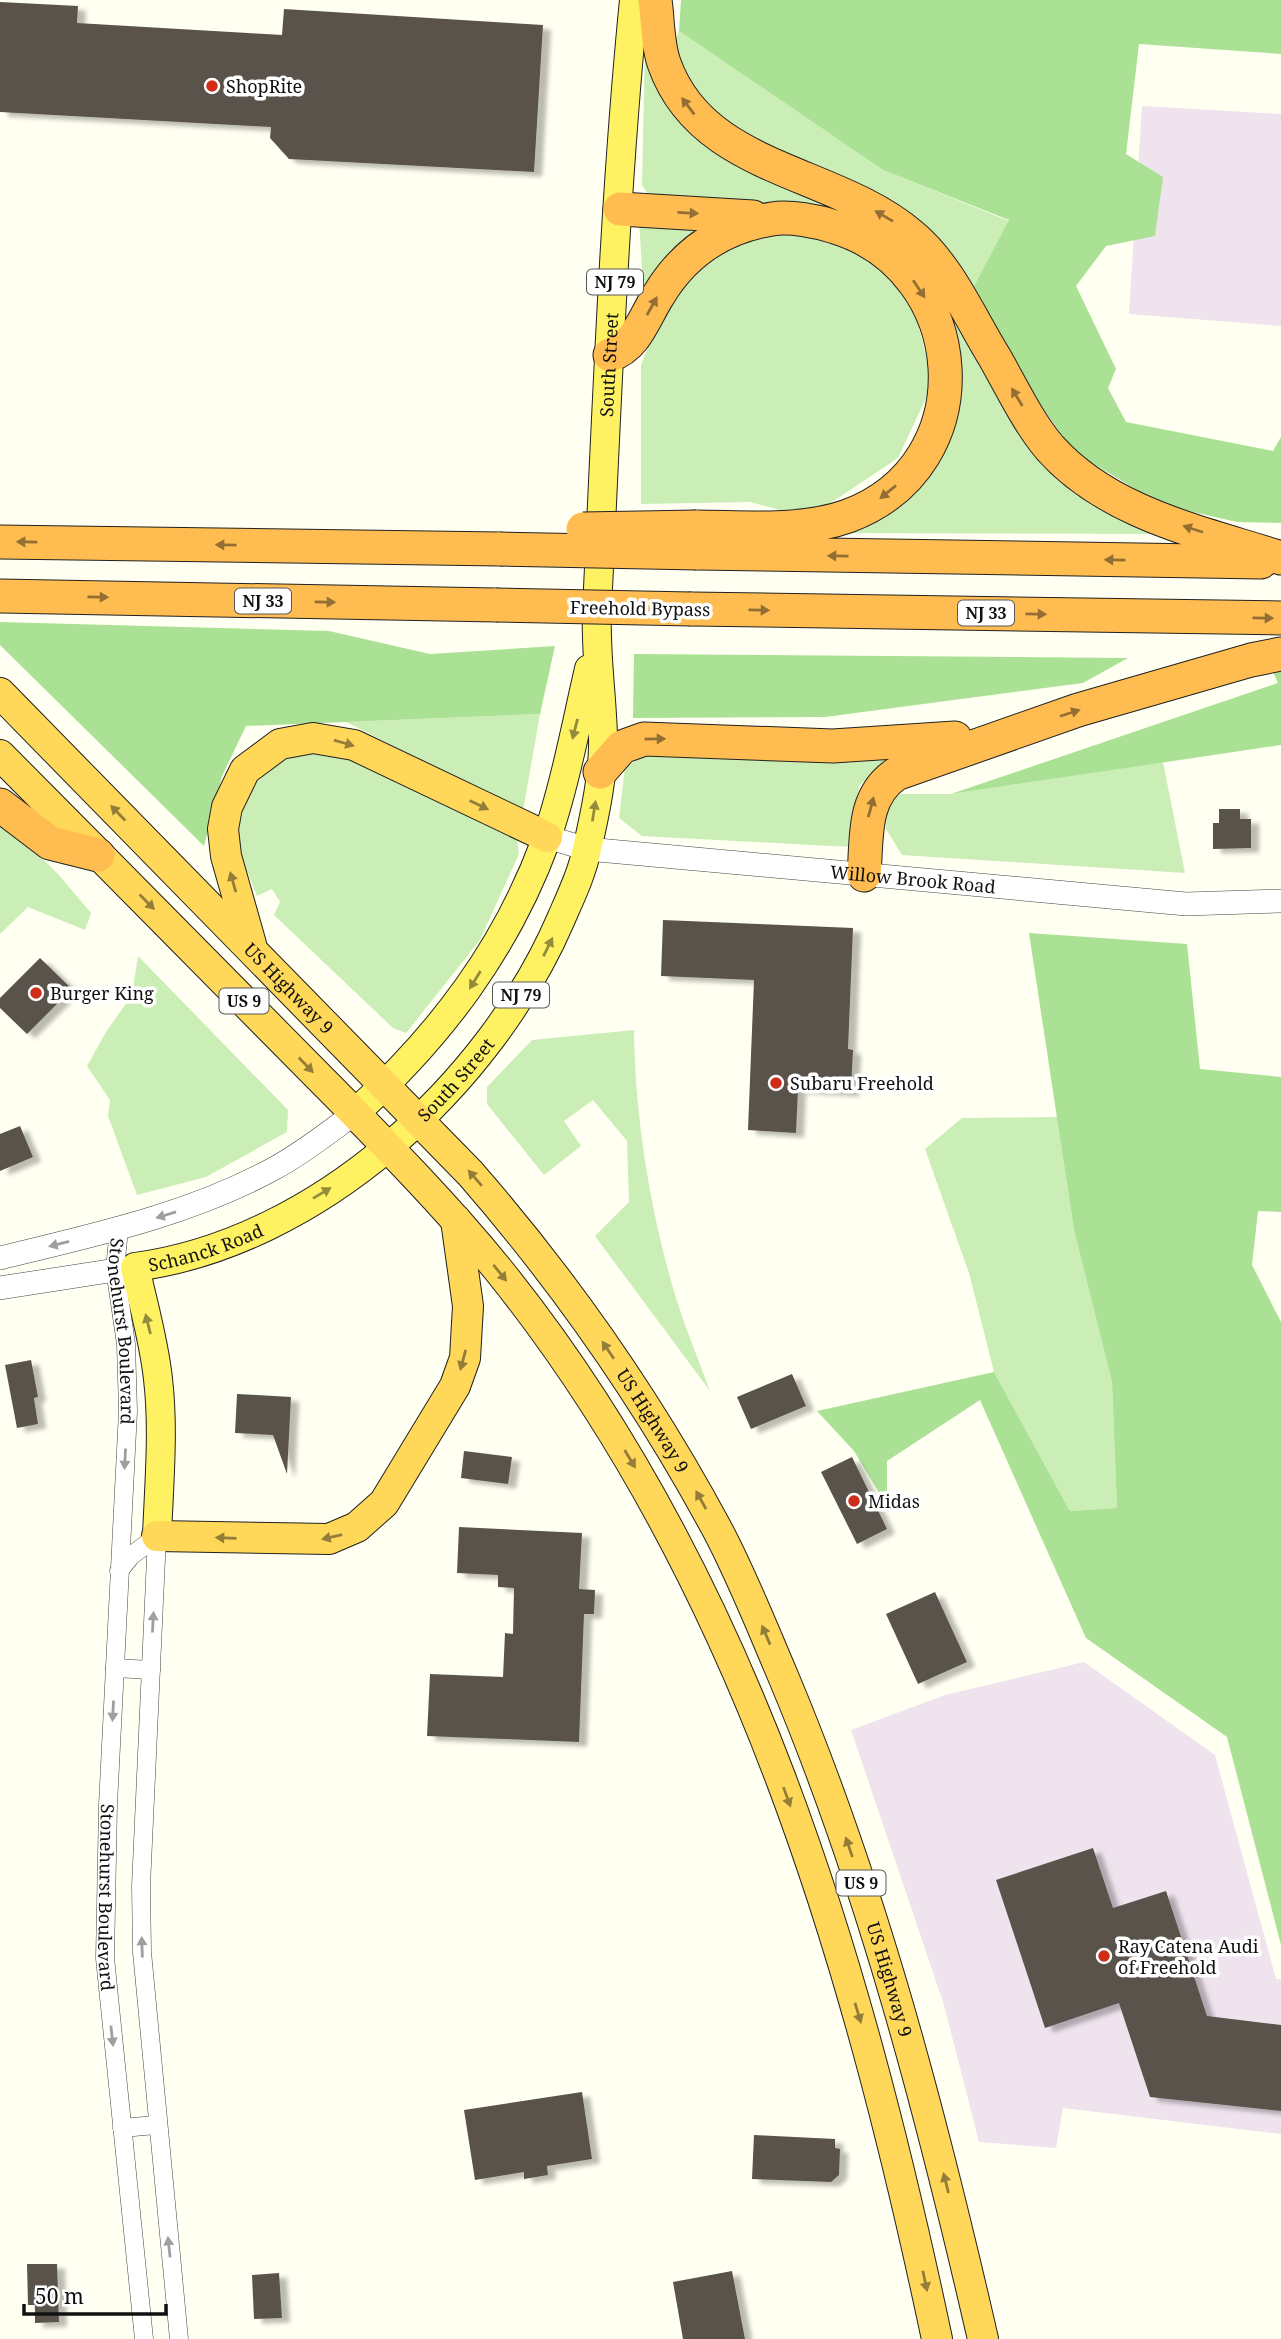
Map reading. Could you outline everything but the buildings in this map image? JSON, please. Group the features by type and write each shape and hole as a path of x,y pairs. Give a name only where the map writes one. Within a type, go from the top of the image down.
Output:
{"highway":[{"path":"655,0 665,64 675,88 699,120 734,146 875,210 914,237 944,273 1038,430 1078,474 1118,500 1145,513 1281,560"},
{"path":"620,209 774,218 822,223 847,230 884,250 911,276 932,310 944,346 947,383 934,434 908,474 876,502 827,522 696,540"},
{"path":"610,355 629,346 668,280 687,257 714,237 774,218"},
{"path":"0,542 294,546 500,539 696,540 1281,560"},
{"name":"Freehold Bypass","path":"15,596 1281,618"},
{"path":"864,875 869,811 874,796 888,780 909,768 1027,727 1251,660 1281,654"},
{"name":"US Highway 9","path":"0,693 420,1119 508,1216 599,1338 670,1446 743,1582 814,1748 881,1944 926,2102 983,2339"},
{"path":"600,772 622,747 644,739 873,745 968,737 1027,727"},
{"path":"252,948 226,856 223,829 227,807 245,770 280,744 313,738 354,745 547,837"},
{"name":"US 9","path":"0,755 389,1147 457,1220 565,1360 632,1463 690,1567 748,1695 823,1899 871,2054 906,2192 937,2339"},
{"path":"0,805 50,843 98,855"},
{"path":"157,1535 329,1539 357,1527 384,1503 455,1386 465,1358 468,1306 457,1220"}],"main road":[{"name":"South Street","path":"389,1147 420,1119 489,1041 528,984 560,922 587,849 604,740 595,646 610,355 634,0"},
{"name":"South Street","path":"355,1114 425,1046 473,983 510,922 547,837 595,646"},
{"name":"Schanck Road","path":"125,1268 193,1255 244,1236 331,1188 389,1147"},
{"name":"Stonehurst Boulevard","path":"125,1268 154,1346 159,1381 161,1437 157,1535"}],"street":[{"name":"Willow Brook Road","path":"547,837 587,849 1186,904 1281,901"},
{"path":"0,1258 119,1229 194,1206 243,1184 307,1148 355,1114"},
{"name":"Stonehurst Boulevard","path":"119,1229 125,1268 128,1411 119,1571 105,1958 144,2339"},
{"name":"Schanck Road","path":"0,1288 125,1268"},
{"path":"119,1571 131,1556 157,1535"},
{"name":"Stonehurst Boulevard","path":"157,1535 141,1886 142,1952 156,2125 179,2339"},
{"path":"115,1668 151,1670"},
{"path":"122,2128 156,2125"}],"shaded area":[{"path":"1142,106 1281,114 1281,326 1129,314"},
{"path":"1084,1662 1215,1755 1276,1979 1281,1979 1281,2134 1063,2108 1056,2148 979,2142 944,2005 851,1730 945,1695"}],"green space":[{"path":"681,0 1281,0 1281,54 1139,44 1126,154 1163,177 1155,236 1106,246 1076,286 1116,369 1108,388 1126,422 1273,451 1281,437 1281,523 1237,522 1162,505 1074,452 1035,397 973,288 1009,220 883,170 679,31"},
{"path":"679,31 883,170 1009,221 973,288 902,207 785,162 707,113 670,53"},
{"path":"645,46 665,99 844,210 650,197 642,185"},
{"path":"639,220 716,223 647,285 643,283"},
{"path":"776,230 841,238 910,292 933,383 898,458 823,508 784,511 750,502 641,504 641,365 666,300 710,249"},
{"path":"951,314 1005,395 1165,534 830,533 958,400"},
{"path":"0,622 329,631 430,654 555,646 540,714 246,726 222,776 204,846 0,645"},
{"path":"634,654 1128,658 1083,683 825,717 633,718"},
{"path":"1270,665 1281,665 1281,745 951,794 1278,683"},
{"path":"540,714 523,811 346,722"},
{"path":"311,746 340,750 504,828 517,840 519,854 480,940 406,1033 393,1028 274,915 280,902 272,889 257,896 237,846 236,803 262,764"},
{"path":"652,752 890,756 859,786 851,847 642,836 619,818 625,767"},
{"path":"1163,762 1185,873 902,855 886,829 887,794 951,794"},
{"path":"0,817 58,874 91,913 85,930 28,907 0,934"},
{"path":"1029,933 1187,944 1200,1069 1281,1077 1281,1212 1258,1211 1252,1265 1281,1322 1281,1945 1227,1737 1086,1638 980,1400 887,1461 887,1506 854,1451 817,1411 994,1372 1070,1511 1117,1508 1112,1382 1074,1230"},
{"path":"138,956 288,1110 287,1132 206,1177 137,1195 108,1116 110,1100 87,1066 106,1032 132,995"},
{"path":"634,1030 637,1097 651,1197 675,1295 710,1391 595,1236 629,1202 627,1141 593,1100 564,1121 581,1146 544,1175 487,1104 487,1087 532,1040"},
{"path":"1057,1117 1074,1230 1112,1382 1117,1508 1070,1511 994,1372 969,1273 925,1149 962,1118"}],"place":[{"name":"ShopRite","path":"212,86"},
{"name":"Burger King","path":"36,993"},
{"name":"Subaru Freehold","path":"776,1083"},
{"name":"Midas","path":"854,1501"},
{"name":"Ray Catena Audi of Freehold","path":"1104,1956"}]}
